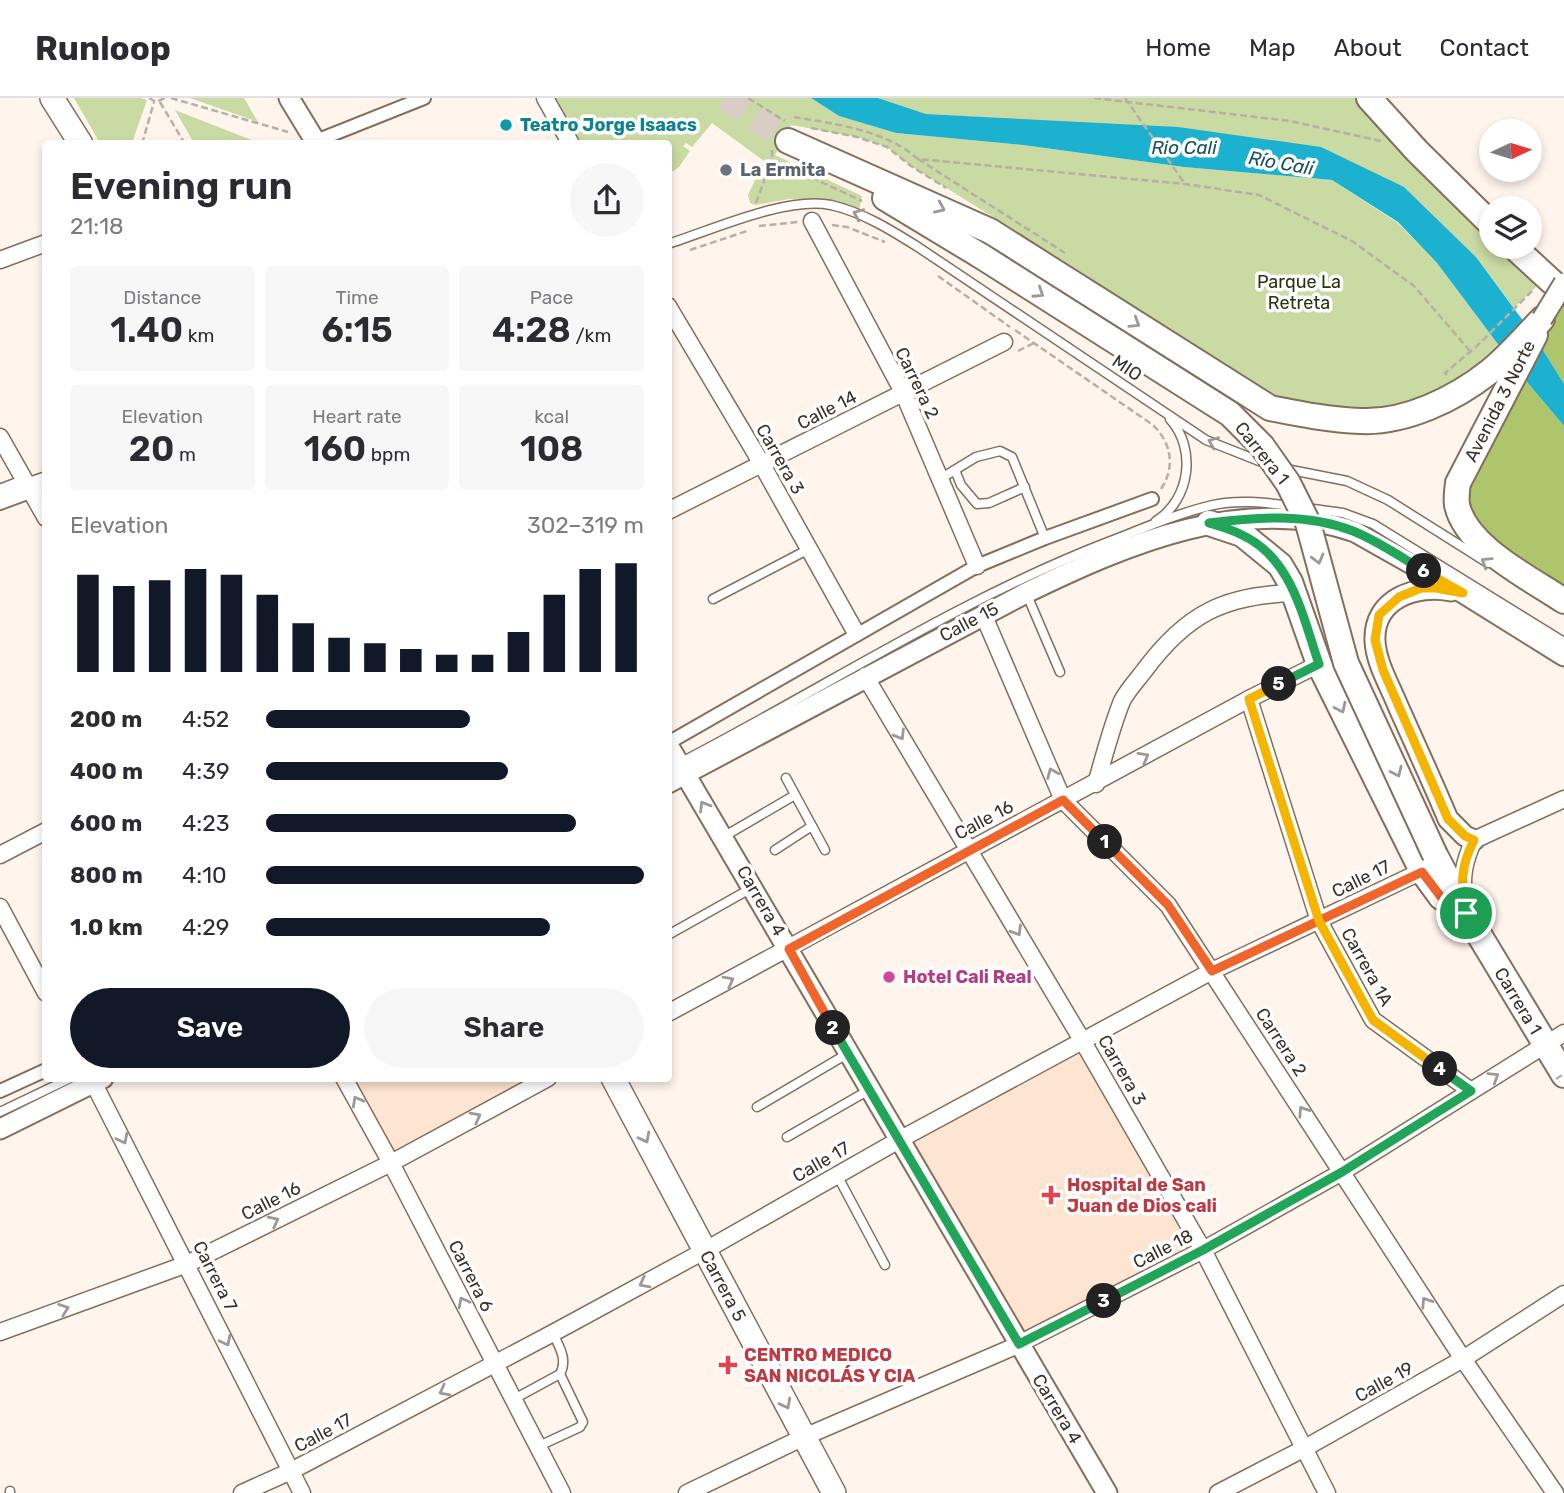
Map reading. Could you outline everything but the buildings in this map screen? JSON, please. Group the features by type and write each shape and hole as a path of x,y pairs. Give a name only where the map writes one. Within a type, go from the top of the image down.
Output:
{"main road":[{"path":"52,98 78,140"},
{"path":"1371,99 1417,151 1479,212"},
{"path":"789,134 990,231 1270,408 1363,421 1416,411 1458,393 1489,372 1542,320"},
{"name":"Carrera 1","path":"789,134 1230,414 1262,446 1288,483 1308,523 1346,663 1428,863 1558,1039 1561,1076"},
{"path":"1527,259 1564,292"},
{"name":"Avenida 3 Norte","path":"1542,320 1458,483 1457,504 1466,527 1489,550 1564,601"},
{"path":"1209,523 1242,534 1265,550 1280,565 1294,593 1319,664 1428,863"},
{"name":"Carrera 5","path":"615,1082 834,1493"}],"street":[{"path":"289,98 312,140"},
{"path":"321,140 424,98"},
{"path":"545,98 569,140"},
{"name":"Carrera 2","path":"812,221 903,392 977,566"},
{"path":"0,260 42,244"},
{"path":"1542,320 1564,283"},
{"name":"Carrera 3","path":"672,313 762,465 856,633"},
{"name":"Calle 14","path":"672,509 1004,342"},
{"path":"0,437 42,510"},
{"path":"0,493 32,489"},
{"path":"0,503 32,489"},
{"path":"672,742 856,633 977,566 1152,499"},
{"name":"Calle 15","path":"675,772 1062,575 1148,542 1209,523 1289,517 1355,532 1463,593 1564,656"},
{"path":"1463,593 1421,588 1399,597 1379,615 1375,640 1383,670 1448,819 1465,836 1474,840"},
{"path":"1096,784 1123,699 1161,647 1201,614 1221,604 1247,597 1294,593"},
{"name":"Carrera 2","path":"983,614 1063,800 1168,905 1463,1359 1555,1493"},
{"name":"Calle 16","path":"672,1011 1249,699 1319,664"},
{"name":"Carrera 3","path":"865,676 1082,1040 1203,1250 1327,1493"},
{"name":"Carrera 1A","path":"1249,699 1319,921 1373,1020 1471,1091"},
{"name":"Carrera 4","path":"675,772 723,837 753,887 847,1054 1107,1493"},
{"path":"1466,913 1461,883 1463,869 1474,840 1564,799"},
{"path":"0,855 42,833"},
{"name":"Calle 17","path":"242,1493 291,1471 553,1333 1082,1040 1212,971 1319,921 1428,863"},
{"path":"0,907 42,986"},
{"name":"Calle 18","path":"687,1493 804,1437 1019,1344 1203,1250 1342,1172 1558,1039"},
{"path":"0,1091 42,1072"},
{"path":"0,1129 92,1082"},
{"name":"Carrera 7","path":"97,1082 302,1493"},
{"name":"Carrera 6","path":"346,1082 562,1493"},
{"name":"Calle 16","path":"0,1332 187,1264 391,1163 541,1082"},
{"name":"Calle 19","path":"1218,1493 1305,1448 1463,1359 1564,1294"}],"lane":[{"name":"MIO","path":"672,243 791,205 828,204 861,215 954,270 1206,440 1276,467 1347,481 1388,500 1564,612"},
{"path":"1144,528 1162,517 1175,503 1186,474 1184,444 1175,425 1162,410"},
{"path":"940,479 976,457 1000,451 1012,457 1045,538"},
{"path":"955,470 961,485 977,504 989,503 1025,487"},
{"path":"675,772 976,600 1056,562 1144,528 1214,505 1270,503 1343,513 1373,524 1564,642"},
{"path":"713,599 809,549"},
{"path":"1026,593 1060,672"},
{"path":"786,778 825,850"},
{"path":"723,837 795,795"},
{"path":"775,849 812,826"},
{"path":"672,933 753,887"},
{"path":"757,1107 847,1054"},
{"path":"0,1112 63,1082"},
{"path":"787,1137 869,1090"},
{"path":"837,1175 885,1265"},
{"path":"514,1399 560,1374 564,1363 563,1355 553,1333"},
{"path":"539,1446 580,1427 583,1422 560,1374"}],"path":[{"path":"149,98 154,102 165,98"},
{"path":"170,98 287,132"},
{"path":"748,98 789,134 857,136 887,146"},
{"path":"1094,98 1290,121 1384,141"},
{"path":"1127,101 1184,183"},
{"path":"143,140 154,102"},
{"path":"160,102 183,140"},
{"path":"789,134 859,130 903,145 918,159 1075,260"},
{"path":"759,226 755,205 789,134"},
{"path":"918,159 1184,183 1259,195 1352,241 1414,286 1470,352"},
{"path":"690,250 759,226 812,221"},
{"path":"1450,379 1445,373 1536,287"}],"shaded area":[{"name":"Hospital de San Juan de Dios cali","path":"1082,1040 1203,1250 1019,1344 899,1140"},
{"path":"349,1082 539,1082 392,1161"}],"green space":[{"path":"74,98 147,100 133,140 98,140"},
{"path":"190,98 244,98 258,122"},
{"name":"Parque La Retreta","path":"545,98 811,98 839,116 896,133 1023,145 1184,167 1332,180 1398,223 1437,263 1505,354 1416,411 1307,415 1166,342 1083,273 911,166 887,147 857,137 791,125 775,155 862,196 859,210 826,199 789,199 755,205 750,203 748,195 764,161 712,123 692,147 686,143 683,146 690,151 679,167 672,172 672,140 569,140"},
{"path":"878,98 1368,98 1479,212 1479,259 1522,259 1539,284 1514,308 1476,257 1404,187 999,118 926,114"},
{"path":"175,110 251,140 192,140"},
{"path":"1564,293 1564,384 1535,337"},
{"path":"1521,375 1564,426 1564,601 1489,550 1458,483"}],"water":[{"name":"Rio Cali","path":"811,98 878,98 926,114 1178,127 1321,147 1404,187 1476,257 1535,337 1564,384 1564,426 1521,375 1437,263 1398,222 1332,180 1184,167 1023,145 896,133 839,116"}],"tunnel":[{"path":"725,98 788,141"}],"place":[{"name":"Teatro Jorge Isaacs","path":"506,125"},
{"name":"La Ermita","path":"726,170"},
{"name":"Hotel Cali Real","path":"889,977"},
{"name":"Hospital de San Juan de Dios cali","path":"1051,1195"},
{"name":"CENTRO MEDICO SAN NICOLÁS Y CIA","path":"728,1365"}],"route":[{"path":"1466,913 1441,897 1422,872 1319,921 1212,971 1168,905 1063,800 789,949 847,1054 1019,1344 1203,1250 1342,1172 1471,1091 1373,1020 1319,921 1249,699 1319,664 1290,582 1280,565 1265,550 1242,534 1209,523 1289,517 1338,526 1372,541 1463,593 1436,588 1410,591 1389,604 1379,615 1375,640 1383,670 1448,819 1465,836 1474,840 1467,855 1461,883 1466,913"}],"water label":[{"name":"Río Cali","path":"1281,163"}]}
